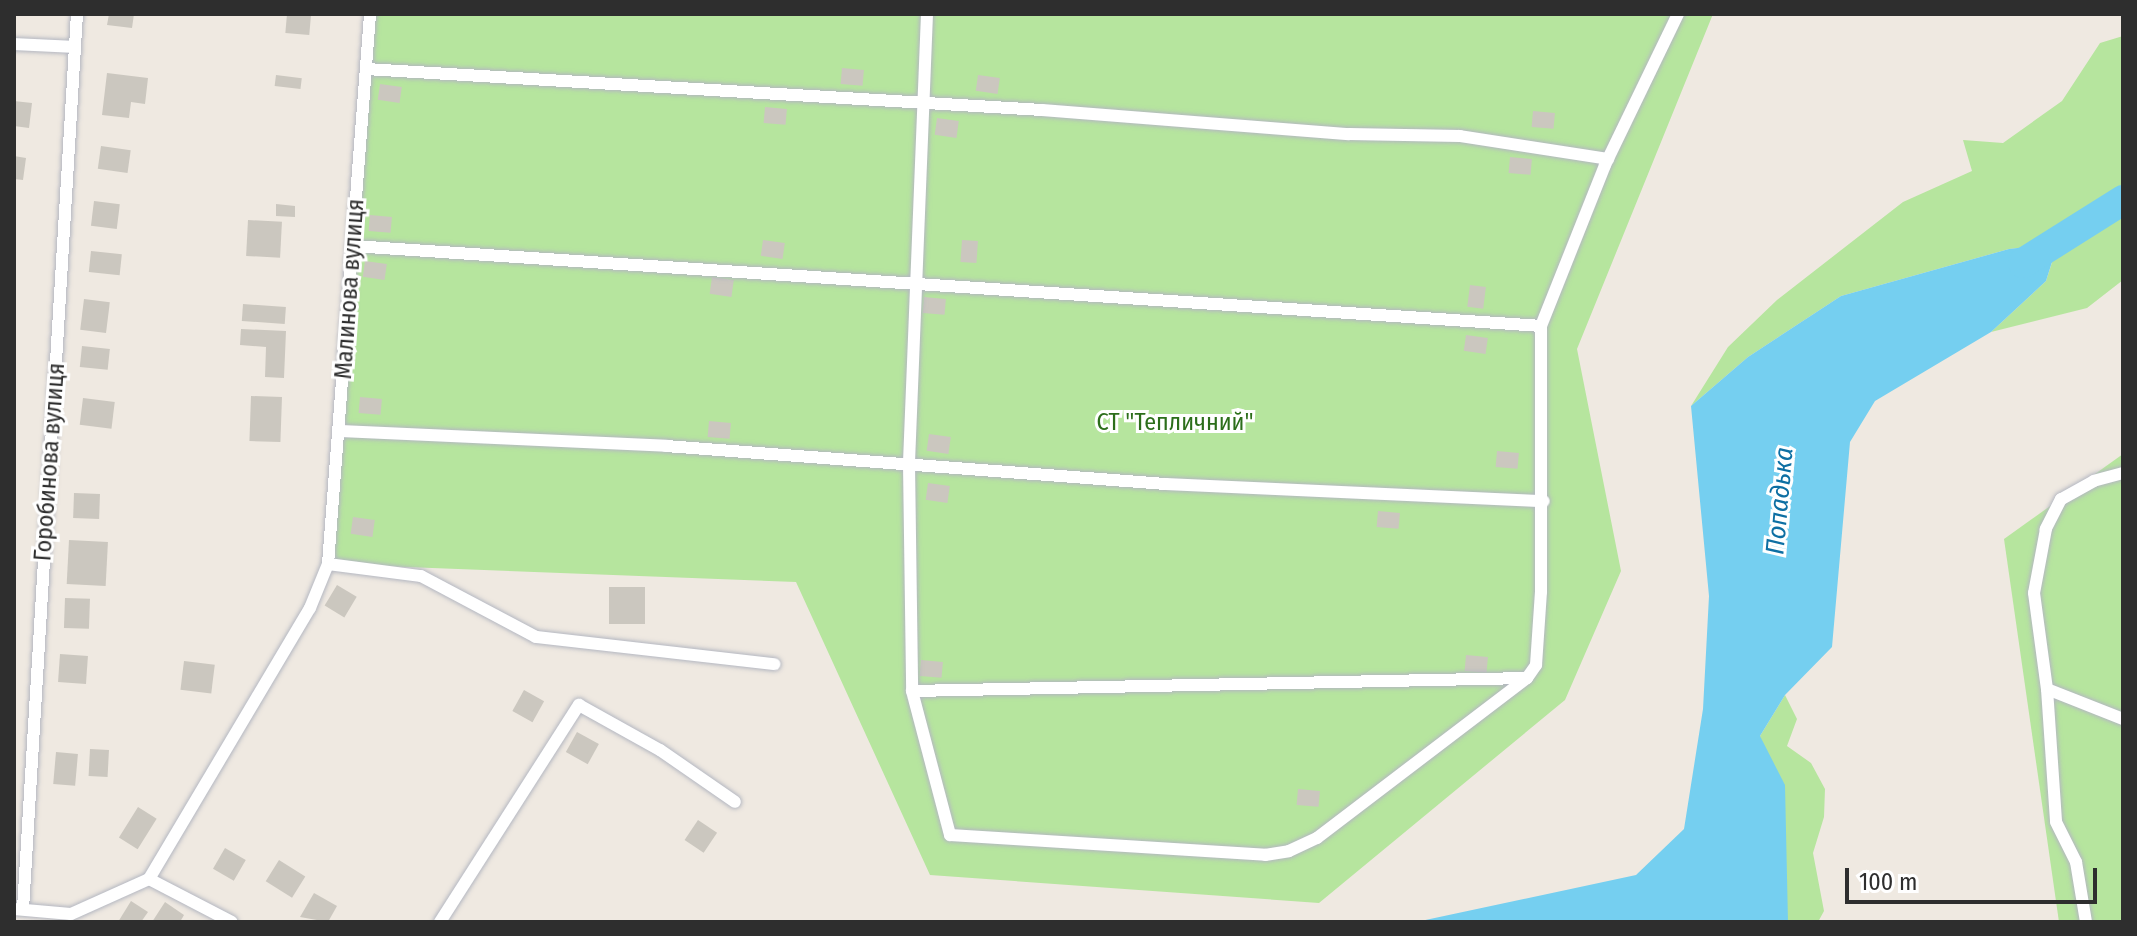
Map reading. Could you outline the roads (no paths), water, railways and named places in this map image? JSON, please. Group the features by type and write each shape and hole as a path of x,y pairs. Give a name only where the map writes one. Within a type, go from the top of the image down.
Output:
{"street":[{"name":"Горобинова вулиця","path":"19,909 77,14"},
{"name":"Малинова вулиця","path":"149,879 310,608 328,564 341,431 370,14"},
{"path":"927,14 909,464 912,691 950,835 1265,855 1289,851 1317,838 1527,678 1539,649 1544,501 1541,326 1608,159 1678,14"},
{"path":"14,44 75,47"},
{"path":"366,69 923,103 1349,134 1460,136 1608,159"},
{"path":"353,246 1541,326"},
{"path":"341,431 909,464 1166,484 1544,501"},
{"path":"2086,922 2076,862 2056,822 2047,689 2034,593 2046,529 2061,499 2094,481 2123,473"},
{"path":"328,564 421,576 536,637 774,664"},
{"path":"912,691 1527,678"},
{"path":"2047,689 2123,719"},
{"path":"440,922 579,705 735,802"},
{"path":"19,909 70,918 149,879 232,922"}],"water":[{"path":"2058,243 2046,281 1991,332 1875,401 1850,442 1832,647 1785,695 1760,736 1785,785 1788,922 1416,922 1636,875 1684,829 1703,709 1709,596 1691,406 1748,357 1841,296 2009,249"}],"waterway":[{"name":"Попадька","path":"2023,263 2123,200"}],"park label":[{"name":"СТ \"Тепличний\"","path":"1175,423"}]}
